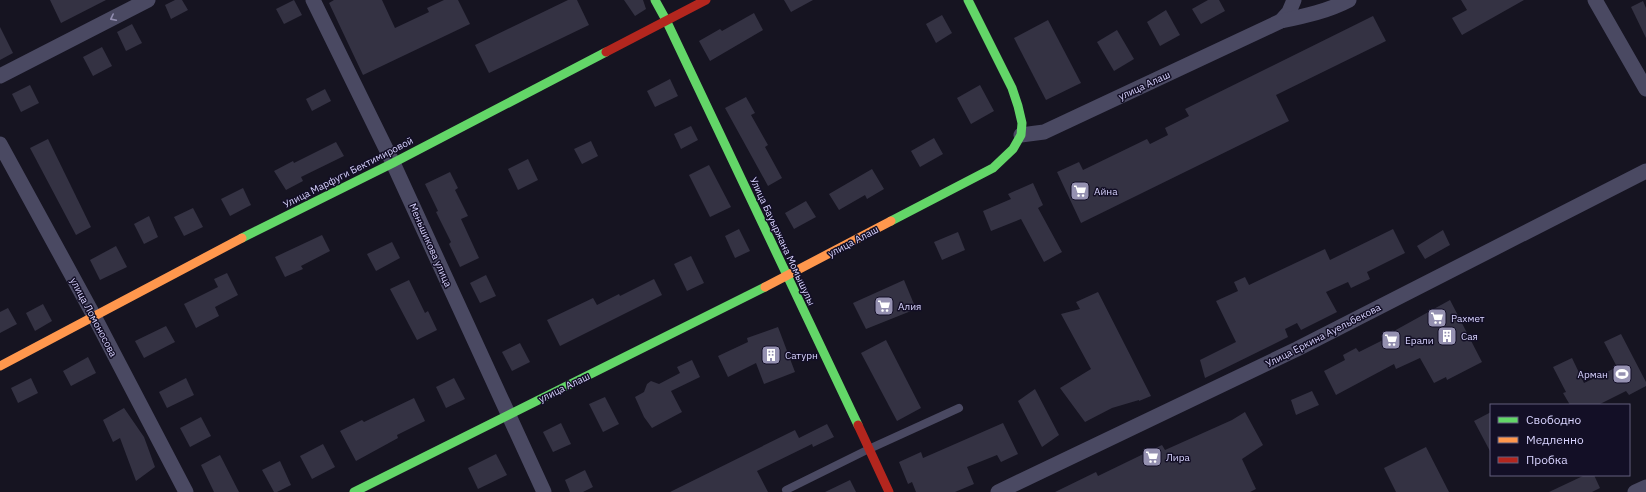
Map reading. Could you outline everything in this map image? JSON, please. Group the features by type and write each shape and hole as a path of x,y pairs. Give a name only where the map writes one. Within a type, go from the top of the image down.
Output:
{"street":[{"name":"Меньшикова улица","path":"313,0 393,163 544,492"},
{"name":"Улица Бауыржана Момышулы","path":"654,0 666,20 788,275 870,448 889,492"},
{"name":"Улица Марфуги Бектимировой","path":"0,366 246,236 393,163 706,0"},
{"path":"968,0 1012,88 1019,106 1022,124 1021,135"},
{"path":"1282,21 1289,12 1294,0"},
{"path":"1298,0 1306,16"},
{"name":"улица Алаш","path":"354,492 788,275 993,168 1006,158 1016,146 1021,135 1044,132 1282,21 1306,16 1349,0"},
{"path":"1596,0 1646,89"},
{"path":"0,76 142,1"},
{"name":"улица Ломоносова","path":"0,144 94,316 186,492"},
{"name":"Улица Еркина Ауельбекова","path":"998,492 1297,349 1646,171"},
{"path":"1635,492 1646,486"}],"lane":[{"path":"787,492 786,490 870,448 958,408"}],"building":[{"path":"50,0 106,0 61,23"},
{"path":"175,0 182,0 188,10 171,19 165,5"},
{"path":"294,0 302,15 284,24 276,9"},
{"path":"334,0 382,0 395,28 429,12 427,8 444,0 458,0 470,24 363,75 329,3"},
{"path":"568,0 577,0 589,25 489,73 475,45"},
{"path":"624,0 643,0 646,9 635,16"},
{"path":"784,0 813,0 791,12"},
{"path":"1208,0 1219,0 1225,11 1201,24 1192,9"},
{"path":"1461,0 1524,0 1462,35 1452,18 1467,10"},
{"path":"1643,1 1646,8 1646,38 1631,7"},
{"path":"1166,10 1180,35 1160,46 1147,22"},
{"path":"754,13 763,30 710,61 699,41 720,29 722,31"},
{"path":"942,15 952,33 936,43 926,24"},
{"path":"1373,16 1386,41 1276,95 1289,121 1081,223 1057,172 1079,162 1083,170 1147,139 1150,144 1168,135 1165,128 1189,116 1185,109"},
{"path":"1048,20 1081,83 1046,100 1014,38"},
{"path":"132,24 142,43 126,51 117,32"},
{"path":"0,27 13,53 0,60"},
{"path":"1117,30 1134,59 1114,71 1097,42"},
{"path":"102,47 112,66 93,76 83,57"},
{"path":"670,79 678,96 655,107 647,91"},
{"path":"30,85 39,103 21,112 12,94"},
{"path":"980,85 994,111 971,124 957,98"},
{"path":"325,89 331,101 312,111 306,99"},
{"path":"746,97 755,113 751,115 768,145 765,147 782,178 768,186 725,108"},
{"path":"691,126 698,140 681,149 674,134"},
{"path":"934,138 943,154 920,167 911,151"},
{"path":"48,139 91,227 76,235 30,148"},
{"path":"591,141 598,156 582,164 574,149"},
{"path":"336,142 344,156 301,177 303,181 286,190 274,171 293,161 294,163"},
{"path":"528,159 538,180 518,190 508,169"},
{"path":"709,165 731,207 710,217 689,175"},
{"path":"872,169 884,189 867,199 865,195 839,210 829,194"},
{"path":"450,172 458,188 455,190 468,216 461,219 479,258 460,267 449,244 451,242 436,212 438,211 425,184"},
{"path":"1033,183 1043,205 1038,208 1062,252 1044,262 1021,219 991,231 983,211 1011,199 1008,194"},
{"path":"243,188 251,205 230,216 221,199"},
{"path":"806,201 816,217 794,229 785,213"},
{"path":"193,208 203,227 184,236 174,217"},
{"path":"149,216 158,237 144,244 134,224"},
{"path":"739,229 750,251 735,258 725,236"},
{"path":"1393,229 1405,253 1367,272 1370,279 1351,288 1348,282 1326,292 1337,312 1301,330 1297,323 1285,329 1288,337 1205,378 1200,360 1236,342 1216,301 1238,291 1234,282 1245,277 1249,285 1325,249 1330,260"},
{"path":"1443,230 1450,245 1425,259 1417,246"},
{"path":"958,232 965,250 942,260 934,242"},
{"path":"322,235 330,251 301,266 303,269 285,277 275,257"},
{"path":"392,242 400,258 376,271 367,254"},
{"path":"116,246 127,267 100,280 90,260"},
{"path":"691,256 704,283 687,291 674,264"},
{"path":"227,273 238,295 215,307 219,316 196,328 184,304 218,287 214,279"},
{"path":"486,275 496,296 480,303 470,283"},
{"path":"654,279 662,295 560,346 547,320 593,298 597,305 619,294 620,296"},
{"path":"409,280 425,313 428,311 437,330 417,340 390,289"},
{"name":"Алия","path":"904,280 916,309 866,329 853,303"},
{"path":"1098,292 1151,396 1139,401 1112,408 1085,422 1060,388 1091,369 1061,314 1080,309 1076,302"},
{"path":"1450,300 1482,362 1447,380 1446,377 1434,383 1420,358 1396,369 1394,364 1336,395 1324,371 1345,360 1343,355 1356,348 1359,352 1383,340 1381,336 1393,330 1394,331"},
{"path":"43,304 52,321 35,331 26,313"},
{"path":"8,308 17,324 0,333 0,312"},
{"path":"166,326 175,342 144,358 135,341"},
{"name":"Сатурн","path":"778,327 795,372 764,384 756,363 728,377 718,356 748,342 747,338"},
{"name":"Арман","path":"1621,334 1646,382 1646,386 1629,395 1626,391 1600,404 1569,404 1563,393 1566,392 1553,367 1572,358 1584,383 1617,367 1604,342"},
{"path":"886,340 921,408 897,421 861,353"},
{"path":"520,343 530,362 512,371 502,352"},
{"path":"88,357 96,373 71,386 63,371"},
{"path":"692,360 700,377 671,391 682,412 652,428 644,417 635,397 644,392 647,384 651,381 659,384 680,373 677,367"},
{"path":"31,378 38,393 18,403 11,388"},
{"path":"186,378 194,395 167,408 159,392"},
{"path":"454,378 465,399 446,408 436,387"},
{"path":"1035,389 1059,435 1042,447 1018,401"},
{"path":"1312,391 1319,405 1296,415 1291,400"},
{"path":"605,397 619,424 603,432 589,404"},
{"path":"414,398 425,421 397,435 398,438 356,461 340,431 362,420 364,422"},
{"path":"124,408 144,437 155,467 136,481 120,438 113,442 103,420"},
{"path":"1245,412 1263,445 1242,459 1256,489 1250,492 1055,492 1096,472 1098,476 1162,445 1165,450 1232,420"},
{"path":"1490,413 1490,451 1474,421"},
{"path":"201,417 211,436 190,447 180,428"},
{"path":"561,423 571,444 553,452 543,432"},
{"path":"1003,423 1018,454 1001,462 997,455 967,467 974,484 955,492 916,492 912,482 908,484 899,462 921,452 923,458"},
{"path":"827,424 834,437 813,447 812,444 757,471 768,492 670,492 795,430 799,438"},
{"path":"323,444 335,467 312,479 300,456"},
{"path":"1426,447 1449,492 1396,492 1384,468"},
{"path":"496,454 507,475 478,489 468,468"},
{"path":"220,455 239,492 214,492 201,465"},
{"path":"280,461 291,485 274,492 262,470"},
{"path":"585,470 593,487 583,492 570,492 565,480"},
{"path":"1583,476 1594,476 1600,488 1592,492 1549,492"},
{"path":"850,480 856,492 825,492"}],"traffic: fast":[{"path":"655,0 666,20 858,425"},
{"path":"891,221 993,168 1013,149 1021,135 1022,123 1012,88 968,0"},
{"path":"242,238 393,163 606,52"},
{"path":"354,492 765,287"}],"traffic: slow":[{"path":"765,287 891,221"},
{"path":"0,366 242,238"}],"traffic: jam":[{"path":"606,52 706,0"},
{"path":"858,425 889,492"}],"place":[{"name":"Айна","path":"1080,191"},
{"name":"Алия","path":"884,306"},
{"name":"Рахмет","path":"1437,318"},
{"name":"Сая","path":"1447,336"},
{"name":"Ерали","path":"1391,340"},
{"name":"Сатурн","path":"771,355"},
{"name":"Арман","path":"1622,374"},
{"name":"Лира","path":"1152,457"}]}
